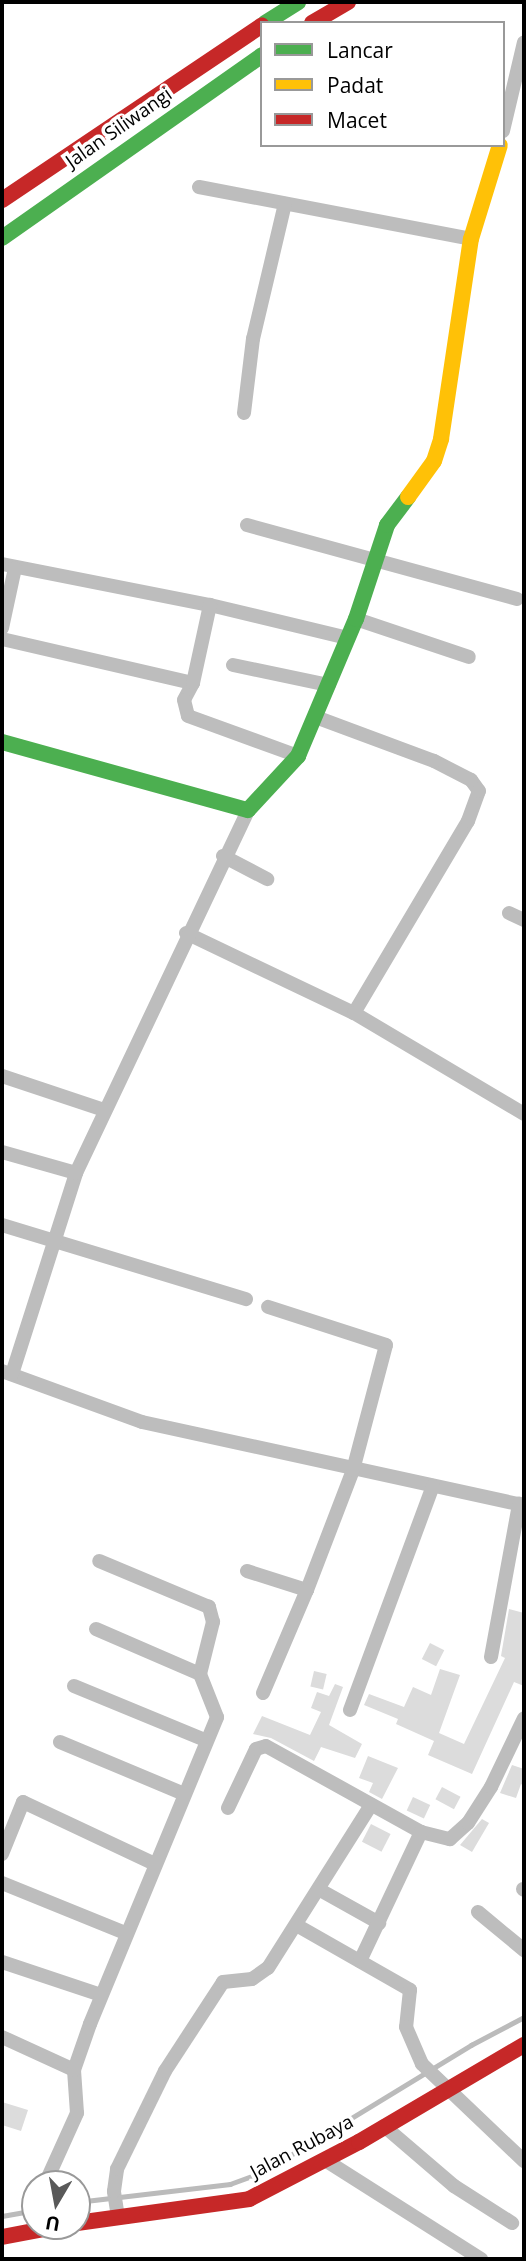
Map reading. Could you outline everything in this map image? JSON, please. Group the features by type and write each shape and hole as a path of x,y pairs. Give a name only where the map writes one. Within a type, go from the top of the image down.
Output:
{"street":[{"name":"Jalan Siliwangi","path":"268,21 298,2"},
{"path":"315,21 348,2"},
{"name":"Jalan Siliwangi","path":"2,200 260,26"},
{"path":"505,108 507,86 524,41"},
{"name":"Jalan Siliwangi","path":"2,238 260,56"},
{"path":"491,1657 522,1505 142,1422 7,1373 76,1173 104,1110 129,1069 186,933 248,810 298,756 356,618 387,525 434,461 441,439 471,239 499,147"},
{"path":"199,187 471,239"},
{"path":"244,413 253,339 285,204"},
{"path":"247,525 517,599"},
{"path":"2,628 8,566 210,605 347,638"},
{"path":"210,605 193,683 184,700 188,716 298,756"},
{"path":"356,618 469,657"},
{"path":"2,639 193,683"},
{"path":"233,665 329,685"},
{"path":"316,717 434,761 471,780 479,791 468,821 354,1013"},
{"path":"2,742 248,810"},
{"path":"223,856 267,880"},
{"path":"509,913 524,920"},
{"path":"186,933 354,1013 524,1114"},
{"path":"2,1076 104,1110"},
{"path":"2,1152 76,1173"},
{"path":"2,1225 54,1238 246,1299"},
{"path":"263,1693 307,1590 353,1470 386,1345 268,1307"},
{"path":"349,1710 433,1486"},
{"path":"52,2170 77,2113 74,2070 125,1933 217,1710 205,1694 200,1674 213,1622 209,1607 99,1561"},
{"path":"247,1571 307,1590"},
{"path":"96,1629 200,1674"},
{"path":"74,1686 205,1740"},
{"path":"228,1808 256,1749 266,1746 421,1832 450,1839 468,1823 518,1742 524,1717"},
{"path":"60,1742 182,1793"},
{"path":"2,1854 23,1802 155,1864"},
{"path":"116,2205 132,2135 165,2071 220,1985 262,1975 298,1926 371,1805"},
{"path":"360,1961 421,1832"},
{"path":"2,1883 125,1933"},
{"path":"320,1890 379,1923"},
{"path":"478,1912 524,1950"},
{"path":"298,1926 410,1990 406,2027 423,2066 438,2084 524,2161"},
{"path":"2,1962 101,1995"},
{"path":"2,2037 74,2070"},
{"name":"Jalan Rubaya","path":"91,2217 116,2205 249,2199 384,2126 438,2084 524,2045"},
{"path":"384,2126 454,2186 512,2223"},
{"path":"325,2160 481,2259"},
{"path":"2,2236 21,2232"}],"building":[{"path":"509,1609 524,1613 524,1686 514,1682 472,1774 428,1755 434,1741 396,1724 398,1719 364,1705 369,1694 404,1707 413,1687 431,1695 440,1669 460,1675 439,1733 464,1744 505,1658 501,1656"},
{"path":"430,1643 444,1650 436,1666 422,1659"},
{"path":"314,1671 327,1674 323,1690 310,1687"},
{"path":"335,1684 343,1687 329,1725 362,1744 355,1758 321,1747 314,1761 271,1738 253,1734 262,1716 310,1735 321,1712 311,1708 317,1692 329,1696"},
{"path":"368,1756 398,1768 382,1799 369,1792 373,1783 359,1778"},
{"path":"512,1765 524,1769 524,1786 521,1784 516,1798 500,1793"},
{"path":"442,1787 461,1797 454,1809 435,1799"},
{"path":"413,1797 430,1805 424,1819 407,1811"},
{"path":"482,1819 489,1823 472,1852 460,1845"},
{"path":"371,1824 391,1834 382,1852 362,1842"},
{"path":"2,2102 28,2110 21,2131 2,2125"}],"waterway":[{"path":"91,2200 230,2184 263,2172 471,2045 524,2017"},
{"path":"2,2216 21,2213"}],"traffic: fast":[{"path":"268,21 298,2"},
{"path":"2,238 260,56"},
{"path":"2,742 248,810 298,756 356,619 387,525 408,497"}],"traffic: slow":[{"path":"408,497 434,461 441,439 471,239 499,147"}],"traffic: jam":[{"path":"315,21 348,2"},
{"path":"2,200 260,26"},
{"path":"91,2221 249,2199 359,2142 524,2045"},
{"path":"2,2237 21,2233"}]}
